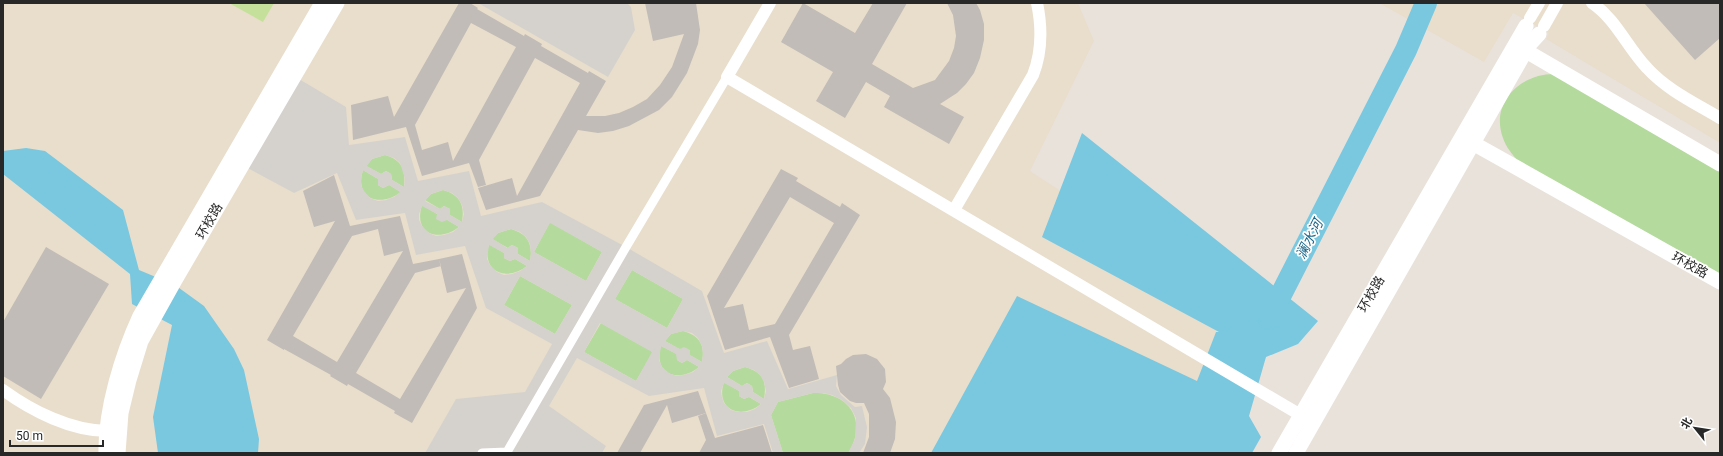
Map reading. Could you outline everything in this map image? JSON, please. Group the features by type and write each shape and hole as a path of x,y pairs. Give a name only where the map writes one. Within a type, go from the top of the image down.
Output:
{"street":[{"name":"环校路","path":"106,453 117,379 130,337 146,318 322,3"},
{"name":"环校路","path":"168,278 337,3"},
{"path":"482,453 507,452 770,3"},
{"path":"954,210 1034,75 1039,57 1040,38 1040,16 1037,3"},
{"path":"1528,22 1539,3"},
{"path":"1542,30 1557,3"},
{"path":"1592,3 1609,17 1630,47 1656,77 1680,94 1720,118"},
{"name":"环校路","path":"1279,453 1308,419 1405,264 1468,139 1520,50 1528,22"},
{"name":"环校路","path":"1520,50 1529,45 1542,30"},
{"path":"1520,50 1720,164"},
{"path":"727,77 1308,419"},
{"name":"环校路","path":"1468,139 1720,282"},
{"name":"环校路","path":"118,453 121,413 129,380 141,342 146,318"},
{"path":"3,390 38,411 63,422 84,429 108,432"},
{"name":"环校路","path":"1296,453 1308,419"}],"shaded area":[{"path":"3,3 1078,3 1094,41 1030,171 1254,316 1190,453 3,453"},
{"path":"478,3 627,3 631,7 635,30 608,77"},
{"path":"1379,3 1720,3 1720,143 1546,39 1549,33 1513,13 1484,62"},
{"path":"294,76 346,107 349,145 405,137 418,181 469,171 481,216 542,202 626,247 702,291 724,353 767,341 788,389 837,375 836,386 841,395 855,407 862,406 867,427 865,444 859,453 848,453 855,439 856,418 851,408 842,400 832,395 813,393 778,402 771,415 783,453 773,453 764,424 717,436 704,388 649,396 577,358 549,406 606,446 602,453 425,453 456,399 525,392 552,344 486,308 465,246 416,255 405,213 356,220 337,173 294,193 242,165","holes":["385,155 394,158 400,163 405,179 404,187 392,180 391,174 386,171 381,174 367,166 372,159","363,170 378,179 378,185 383,188 389,185 400,192 394,197 378,201 370,198 361,185","443,190 452,193 458,198 462,205 464,214 462,222 450,215 450,209 444,206 440,209 425,201 431,194","422,206 437,214 436,219 442,222 447,220 459,227 453,232 436,236 429,233 422,226 419,220 419,214","550,223 602,252 586,281 534,252","511,229 520,232 526,237 530,244 530,261 518,254 518,248 512,245 507,248 493,239 498,233","489,245 504,253 504,258 510,261 515,259 527,266 512,274 504,275 497,272 490,265 487,259","632,270 683,299 667,328 615,299","520,276 572,305 555,334 504,305","600,323 652,352 636,381 584,352","683,331 692,333 698,338 702,346 702,362 690,355 690,350 684,347 680,349 665,341 671,334","661,346 676,354 677,360 682,363 687,360 699,367 693,372 684,375 676,376 669,373 662,367 659,360","745,367 754,370 760,375 764,382 766,391 764,399 753,392 752,386 747,383 742,386 727,377 733,371","724,383 739,391 739,396 744,399 749,397 761,404 755,409 747,412 738,412 731,410 724,403 721,391"]}],"green space":[{"path":"229,3 274,3 263,22"},
{"path":"1554,74 1720,167 1720,278 1518,161 1507,147 1503,138 1500,125 1504,102 1519,85 1542,75"},
{"path":"385,155 391,157 402,166 404,187 392,180 391,174 386,171 381,174 366,166 372,159"},
{"path":"363,170 378,179 378,185 383,188 389,185 401,192 393,197 385,199 377,200 371,198 362,188 361,180"},
{"path":"443,190 454,195 460,202 463,211 462,222 450,215 450,209 444,206 440,209 425,200 431,194"},
{"path":"422,205 459,227 451,232 443,234 436,235 429,233 424,229 421,223 420,215"},
{"path":"550,222 602,252 586,281 534,252"},
{"path":"511,229 522,234 528,240 531,250 530,261 518,254 518,248 512,245 508,248 492,239 498,233"},
{"path":"489,244 504,253 504,258 510,261 515,259 527,266 519,271 511,273 497,272 489,262 487,254"},
{"path":"632,270 683,299 667,328 615,299"},
{"path":"520,276 572,305 555,334 504,305"},
{"path":"601,323 653,352 636,381 584,352"},
{"path":"683,331 694,336 700,342 703,351 702,362 665,341 671,334"},
{"path":"661,346 677,354 677,360 682,363 687,360 699,367 683,375 669,373 664,369 661,363 659,356"},
{"path":"745,367 756,372 762,378 765,387 764,399 753,392 752,386 747,383 742,386 727,377 733,371"},
{"path":"724,382 739,391 739,396 744,399 749,397 761,404 746,411 732,410 723,400 722,392"},
{"path":"813,393 826,394 837,398 846,403 852,411 856,430 854,441 848,453 783,453 771,415 778,402"}],"water":[{"path":"1082,133 1318,321 1298,344 1266,357 1249,416 1261,437 1252,453 931,453 1017,296 1197,381 1216,332 1219,332 1042,237"},
{"path":"26,148 45,151 123,210 139,270 175,285 204,306 234,349 244,370 259,439 258,453 158,453 153,417 172,325 132,304 130,274 3,174 3,151"}],"building":[{"path":"459,3 470,3 478,8 477,9 524,36 525,34 542,44 541,46 588,73 589,71 606,81 586,116 605,116 619,113 647,99 660,85 672,67 684,34 653,41 645,3 696,3 700,30 698,44 687,73 672,97 659,110 629,126 613,131 598,133 578,130 540,196 486,210 478,188 512,178 517,196 580,83 535,58 479,160 486,185 478,187 469,163 422,176 406,127 353,140 351,105 388,96 394,117","holes":["471,23 516,47 453,161 448,142 422,150 415,125"]},
{"path":"803,3 855,33 873,3 907,3 872,64 913,88 935,80 949,61 954,48 956,36 953,15 947,3 976,3 980,10 984,24 984,40 980,58 974,73 966,84 957,93 940,104 964,117 949,144 884,107 890,96 866,82 845,118 816,101 833,72 781,42"},
{"path":"1644,3 1720,3 1720,38 1695,60"},
{"path":"781,169 798,178 796,181 840,207 842,203 860,215 789,335 793,350 810,346 819,379 789,388 770,337 725,350 707,296","holes":["790,197 834,223 775,324 749,330 743,304 724,308"]},
{"path":"334,175 350,226 400,216 413,264 462,254 477,308 412,423 394,413 395,411 348,384 347,386 330,376 331,375 267,340 335,221 314,227 303,191","holes":["378,229 384,256 403,251 337,362 293,336 352,236","441,266 447,293 466,288 400,399 356,373 415,273"]},
{"path":"46,247 109,284 41,399 3,376 3,322"},
{"path":"866,354 877,359 885,369 886,382 883,389 890,398 896,422 895,439 890,453 863,453 869,437 869,414 864,403 850,401 840,392 838,385 836,366 853,355"},
{"path":"698,391 706,413 672,423 667,405 640,453 617,453 644,405"},
{"path":"706,413 715,438 763,425 772,453 699,453 706,440 698,416"}],"waterway":[{"name":"澜水河","path":"1269,318 1406,50 1426,3"}]}
